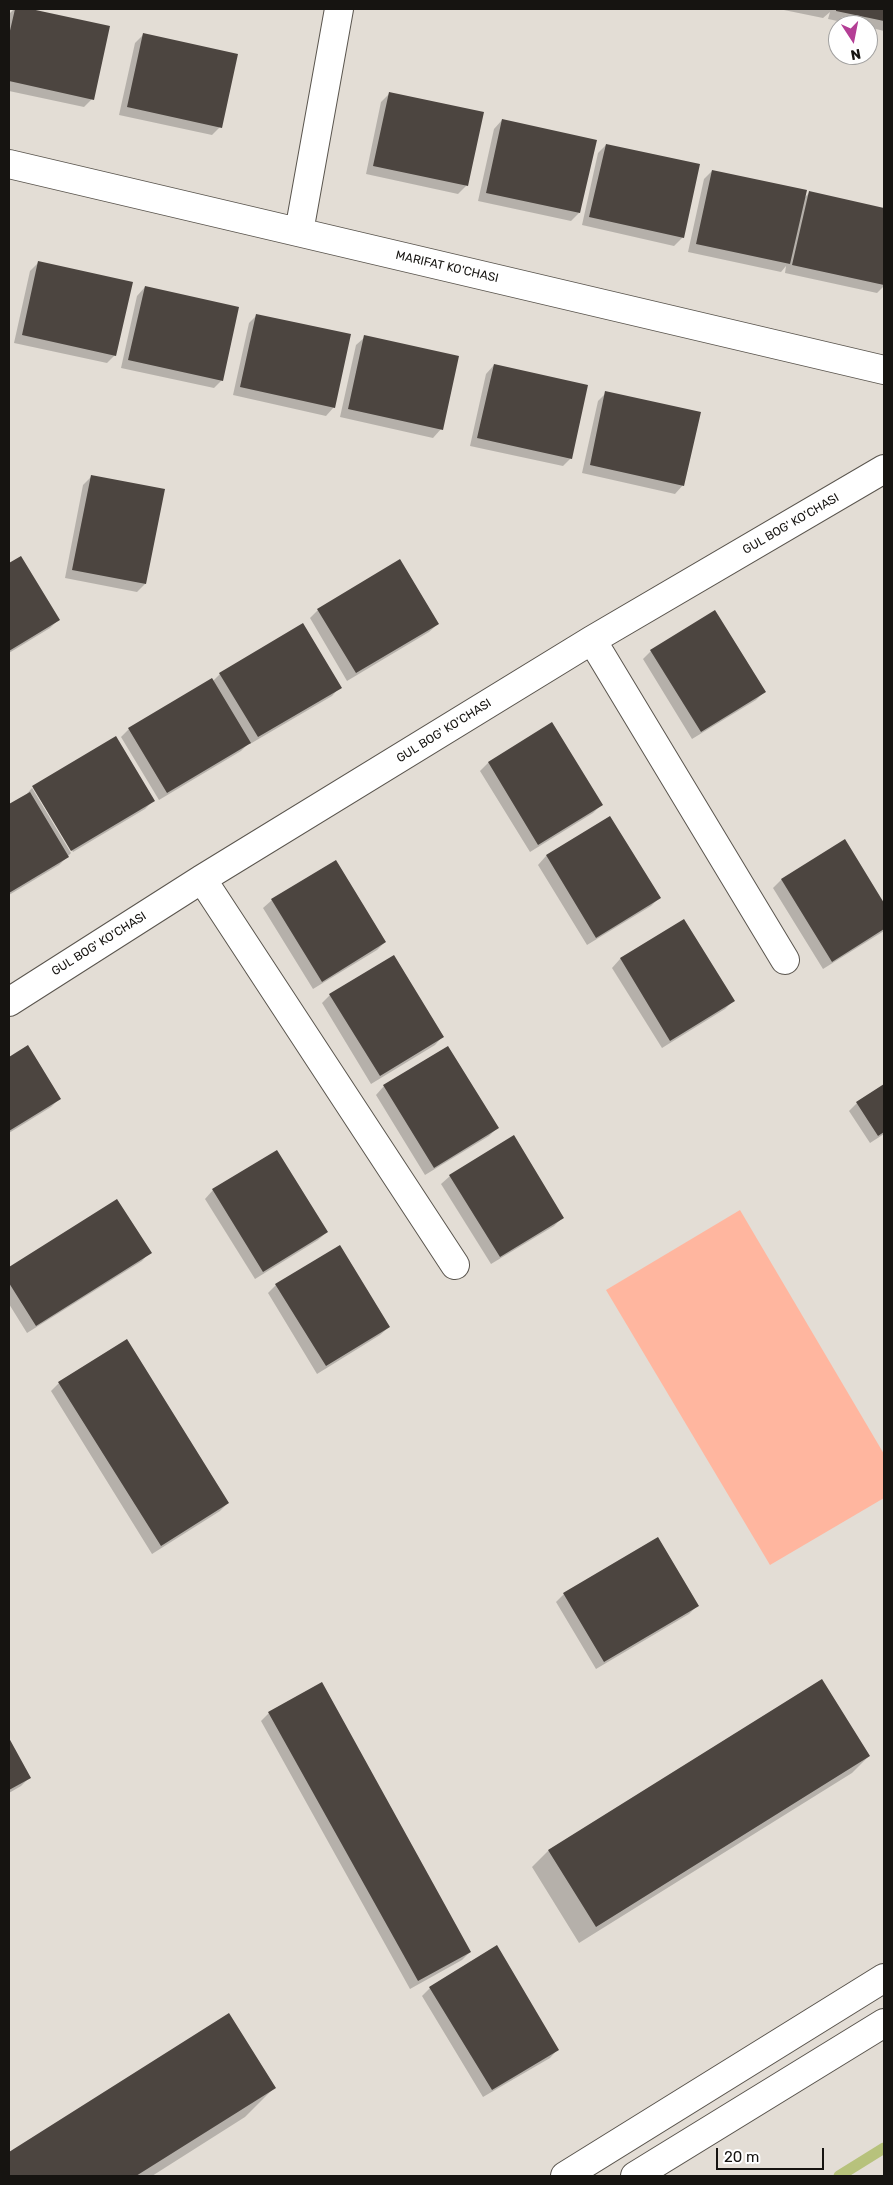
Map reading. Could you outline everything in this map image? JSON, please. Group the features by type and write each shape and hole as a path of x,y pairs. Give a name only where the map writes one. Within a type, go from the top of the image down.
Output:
{"street":[{"path":"298,232 339,9"},
{"name":"MARIFAT KO'CHASI","path":"9,164 884,370"},
{"name":"GUL BOG' KO'CHASI","path":"9,1002 202,879 592,640 884,469"},
{"path":"592,640 785,960"},
{"path":"202,879 455,1265"},
{"path":"565,2176 884,1978"},
{"path":"635,2176 884,2023"}],"shaded area":[{"path":"740,1210 884,1454 884,1498 770,1565 606,1290"}],"building":[{"path":"15,9 31,9 110,26 94,100 9,81 9,35"},
{"path":"836,9 884,9 884,21 878,20 878,15 855,15 836,11"},
{"path":"143,33 238,54 222,128 127,107"},
{"path":"389,92 484,112 468,186 373,166"},
{"path":"502,119 597,140 580,213 486,193"},
{"path":"606,144 700,164 684,238 589,217"},
{"path":"712,170 807,190 790,264 696,244"},
{"path":"809,191 884,208 884,285 792,265"},
{"path":"38,261 133,282 116,356 22,335"},
{"path":"145,286 239,307 223,381 128,360"},
{"path":"256,314 351,334 335,408 240,387"},
{"path":"364,335 459,356 443,430 348,409"},
{"path":"494,364 588,385 572,459 477,438"},
{"path":"605,391 701,412 684,486 590,465"},
{"path":"91,475 165,489 146,584 72,570"},
{"path":"21,556 60,620 9,651 9,563"},
{"path":"400,559 439,624 356,673 317,609"},
{"path":"715,610 766,692 701,732 650,650"},
{"path":"303,623 342,688 258,737 219,673"},
{"path":"212,678 251,743 167,793 128,728"},
{"path":"552,722 603,805 538,845 488,762"},
{"path":"116,736 155,801 71,851 32,786"},
{"path":"30,792 69,857 9,893 9,804"},
{"path":"610,816 661,898 596,938 546,855"},
{"path":"845,839 884,903 884,929 832,962 781,879"},
{"path":"336,860 386,942 322,982 271,899"},
{"path":"684,919 735,1001 670,1041 620,958"},
{"path":"394,955 444,1037 380,1076 329,994"},
{"path":"28,1045 61,1099 9,1131 9,1057"},
{"path":"448,1046 499,1128 434,1168 383,1085"},
{"path":"884,1084 884,1132 878,1136 856,1102"},
{"path":"514,1135 564,1218 500,1257 449,1175"},
{"path":"277,1150 328,1232 263,1272 212,1189"},
{"path":"117,1199 152,1253 36,1326 9,1283 9,1267"},
{"path":"340,1245 390,1327 326,1366 275,1284"},
{"path":"127,1339 229,1503 161,1546 58,1382"},
{"path":"658,1537 699,1606 604,1662 563,1593"},
{"path":"822,1679 870,1756 596,1927 548,1850"},
{"path":"322,1682 471,1952 418,1981 268,1712"},
{"path":"9,1738 31,1778 9,1790"},
{"path":"497,1945 559,2050 492,2090 429,1987"},
{"path":"229,2013 276,2088 136,2176 9,2176 9,2152"}],"waterway":[{"path":"839,2176 884,2148"}]}
